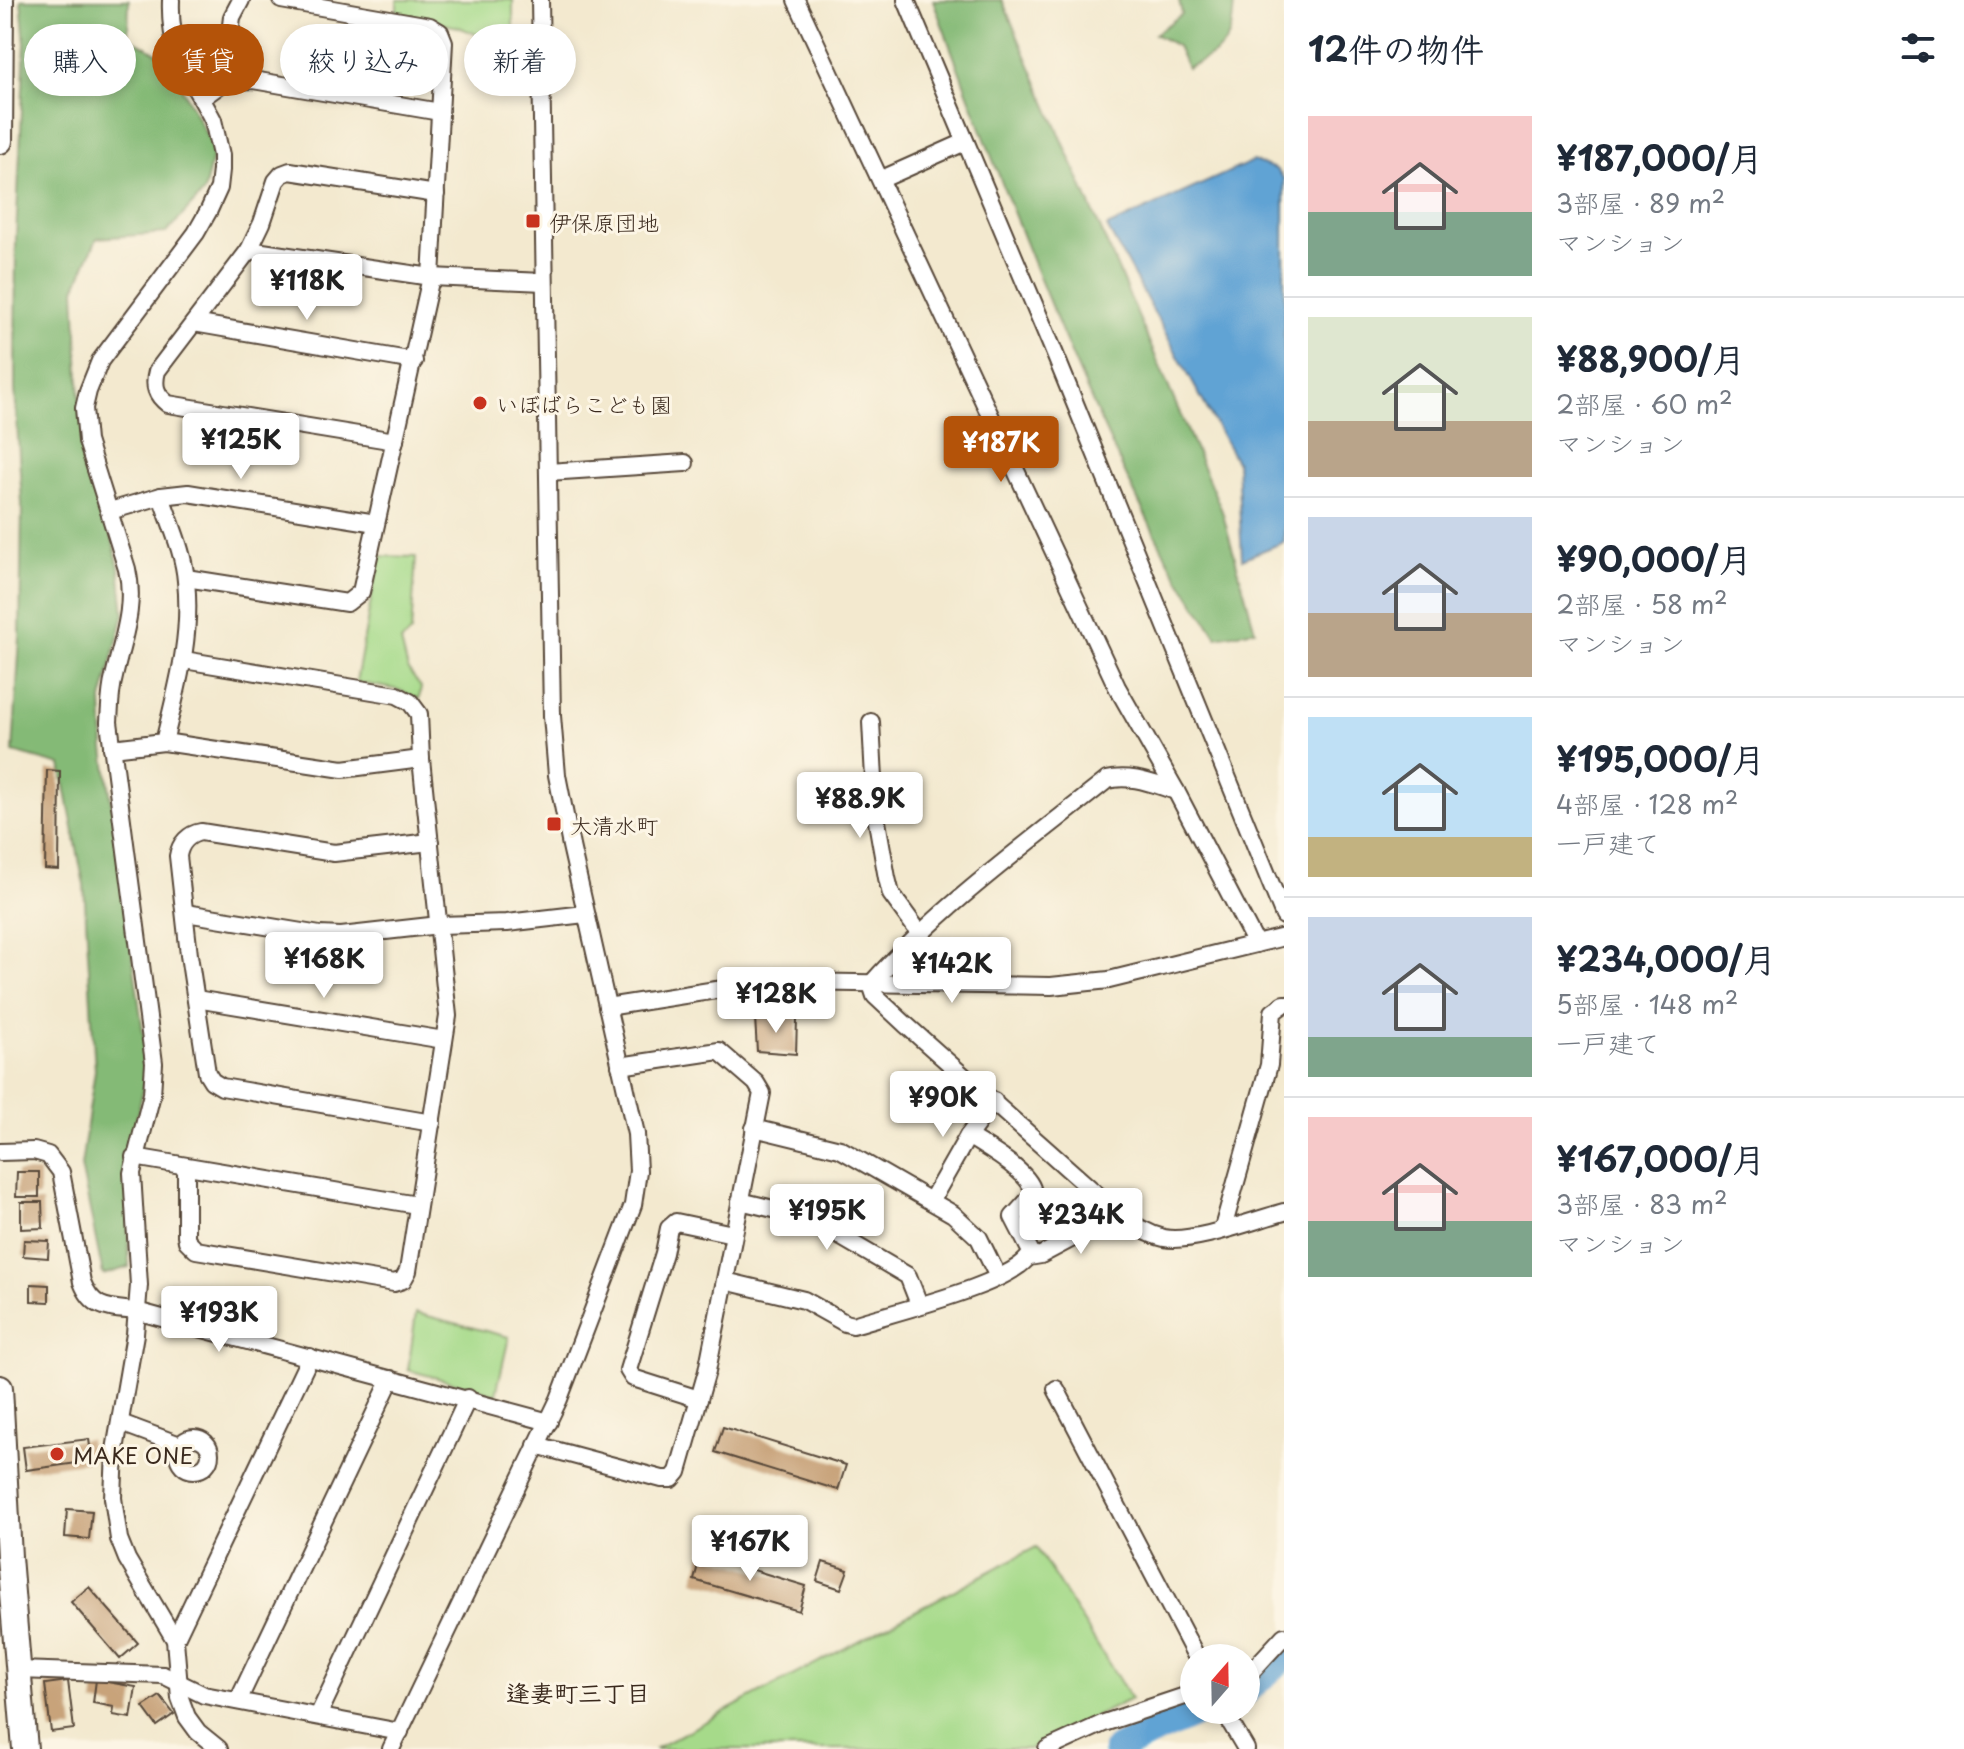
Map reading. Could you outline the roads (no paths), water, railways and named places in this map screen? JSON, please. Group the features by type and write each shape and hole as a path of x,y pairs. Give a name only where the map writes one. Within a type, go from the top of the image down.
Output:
{"highway":[{"path":"0,141 1,0"},
{"path":"0,1388 5,1557 25,1749"}],"street":[{"path":"171,0 170,23 175,50 189,81 213,120 221,155 219,188 196,233 100,361 84,408 87,441 127,569 129,621 113,679 109,722 154,1063 152,1094 134,1157 133,1218 139,1285 113,1473 113,1498 119,1539 127,1559 175,1640 180,1698 187,1717 198,1732 219,1749"},
{"path":"231,24 241,0"},
{"path":"186,578 347,603 357,597 361,592 431,277 444,42 440,32 430,26 281,0"},
{"path":"391,1749 549,1422 633,1205 638,1171 636,1134 585,914 554,746 540,0"},
{"path":"796,0 1117,687 1176,791 1256,944"},
{"path":"906,0 1052,347 1284,916"},
{"path":"264,82 440,112"},
{"path":"882,179 965,142"},
{"path":"395,441 168,404 160,398 155,387 157,371 249,250 276,181 282,174 290,171 436,194"},
{"path":"249,250 431,277 544,282"},
{"path":"194,323 414,361"},
{"path":"548,472 685,463"},
{"path":"110,511 161,496 188,493 376,523"},
{"path":"161,496 186,578 188,623 184,660 164,742"},
{"path":"184,660 397,695 410,702 419,714 448,1016 408,1271 403,1280 394,1283 217,1256 196,1250 187,1241 186,1167"},
{"path":"871,722 876,816 887,878 891,894 921,935"},
{"path":"112,748 164,742 343,769 421,759"},
{"path":"871,984 982,880 1107,780 1132,778 1176,791"},
{"path":"430,842 334,853 201,832 194,833 182,845 178,856 207,1073 218,1085 432,1123"},
{"path":"186,913 341,936 585,914"},
{"path":"607,1007 793,982 1051,986 1109,980 1284,937"},
{"path":"871,984 875,996 883,1005 1118,1214 1145,1232 1166,1239 1186,1239 1284,1212"},
{"path":"196,999 444,1040"},
{"path":"1223,1228 1269,1065 1273,1012 1284,1004"},
{"path":"536,1445 662,1479 672,1479 678,1472 707,1371 762,1093 719,1051 620,1066"},
{"path":"931,1201 968,1136 994,1101"},
{"path":"754,1128 840,1149 953,1214 979,1238 998,1277"},
{"path":"968,1136 999,1156 1030,1182 1033,1195 1013,1217 1031,1252 1029,1257"},
{"path":"0,1152 34,1151 48,1155 61,1172 82,1282 89,1299 104,1307 136,1311 549,1422"},
{"path":"134,1157 417,1205"},
{"path":"740,1201 800,1215 820,1225 908,1276 919,1304"},
{"path":"725,1281 804,1300 853,1325 981,1286 1029,1257 1041,1255 1118,1214"},
{"path":"699,1399 633,1378 628,1370 669,1228 676,1222 733,1234"},
{"path":"175,1640 310,1357"},
{"path":"238,1701 391,1379"},
{"path":"1056,1389 1190,1644"},
{"path":"318,1716 468,1398"},
{"path":"121,1423 180,1445"},
{"path":"1260,1662 1284,1636"},
{"path":"19,1670 163,1675 204,1695 400,1732"},
{"path":"1047,1749 1104,1723 1180,1698"},
{"path":"1231,1724 1246,1749"}],"water":[{"path":"1253,161 1276,169 1284,179 1284,542 1242,559 1237,463 1107,227"}],"waterway":[{"path":"1260,1678 1284,1657"},
{"path":"1117,1749 1180,1721"}],"place":[{"name":"伊保原団地","path":"533,221"},
{"name":"いぼばらこども園","path":"480,403"},
{"name":"大清水町","path":"554,824"},
{"name":"MAKE ONE","path":"57,1454"}],"district":[{"name":"逢妻町三丁目","path":"578,1692"}]}
